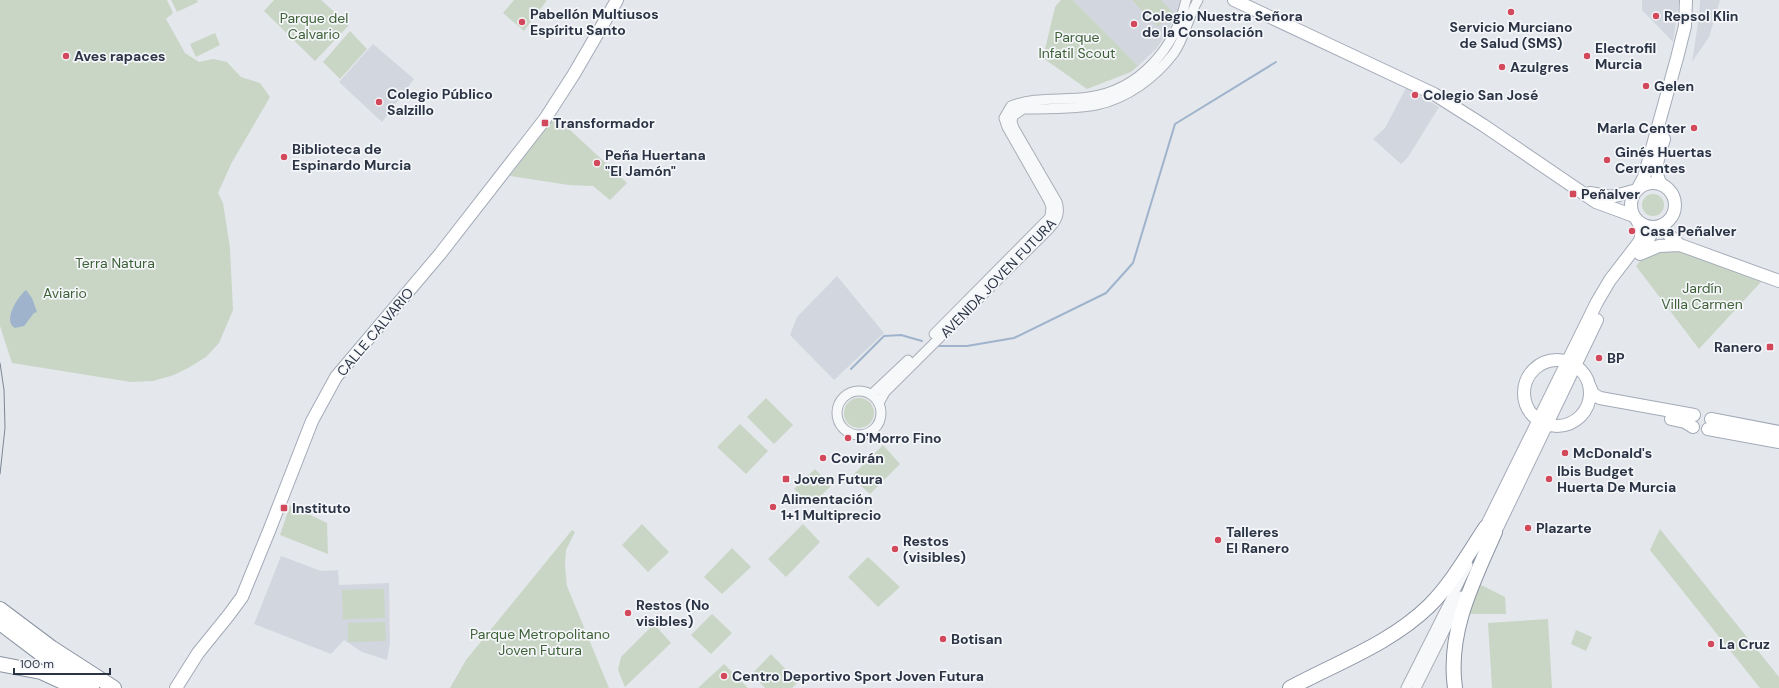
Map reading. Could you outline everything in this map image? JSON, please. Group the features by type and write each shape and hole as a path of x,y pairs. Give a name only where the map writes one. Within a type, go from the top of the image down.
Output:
{"highway":[{"path":"1290,688 1384,640 1428,607 1451,581 1490,529"},
{"path":"1456,688 1454,647 1466,599 1490,529"},
{"path":"0,609 77,665 114,688"},
{"path":"0,623 45,657 92,688"},
{"path":"1298,688 1342,662"},
{"path":"0,664 41,672 76,688"}],"main road":[{"name":"CALLE CALVARIO","path":"176,688 198,653 242,597 312,421 336,377 420,279 545,118 574,74 617,0"},
{"path":"1234,0 1434,94 1601,204 1636,218 1648,226 1663,229 1686,246 1741,268 1779,281"},
{"path":"1490,529 1571,364 1607,284 1640,241 1642,234 1631,205 1633,197 1644,177 1678,58 1685,26 1686,0"},
{"path":"1686,246 1675,229 1672,220 1675,204 1673,194 1662,185 1657,177 1656,170 1691,32 1693,0"},
{"path":"1578,188 1594,195 1610,197 1622,196 1637,190 1648,183 1662,185"},
{"path":"1571,364 1594,327 1613,289 1647,245 1652,232 1657,227 1669,221 1674,214"},
{"path":"1639,254 1659,246 1686,246"},
{"path":"1693,421 1685,422 1600,404 1591,405 1576,419 1567,424 1557,425 1542,421 1531,411 1526,402 1525,388 1528,379 1536,368 1553,360 1571,364 1582,372 1592,392 1600,398 1693,421 1700,431 1709,424 1779,432"},
{"path":"1585,410 1590,399 1589,384"},
{"path":"1693,421 1698,412 1703,412 1708,414 1709,424"},
{"path":"1709,424 1779,442"}],"street":[{"name":"AVENIDA JOVEN FUTURA","path":"872,394 880,388 1050,217 1051,207 1049,201 1007,127 1004,118 1011,106 1027,102 1090,97 1128,84 1140,76 1160,56 1175,33 1186,0"},
{"name":"AVENIDA JOVEN FUTURA","path":"879,403 885,392 1038,240 1058,218 1059,210 1057,202 1014,128 1012,122 1013,116 1023,109 1096,105 1128,93 1150,78 1174,52 1185,33 1198,0"},
{"path":"859,391 872,394 879,403 882,412 880,421 875,429 867,434 859,435 850,433 843,429 837,416 839,403 843,397 850,392 859,391"},
{"path":"1406,688 1490,529"},
{"path":"1416,688 1490,529"}],"shaded area":[{"name":"Colegio Nuestra Señora de la Consolación","path":"1073,0 1180,0 1178,12 1165,36 1156,49 1138,66"},
{"path":"1642,0 1679,0 1673,42 1642,10"},
{"path":"1700,0 1720,0 1709,37 1692,62 1699,17"},
{"name":"Colegio Público Salzillo","path":"373,44 414,79 382,122 339,82"},
{"path":"1406,88 1439,107 1408,157 1401,164 1373,139 1385,128"},
{"path":"837,276 884,333 834,380 790,335 797,317"},
{"path":"281,556 321,571 338,570 339,585 389,583 390,643 387,660 362,652 344,640 331,654 254,624"}],"green space":[{"name":"Terra Natura","path":"0,0 167,0 173,13 166,19 185,53 199,62 213,59 227,62 241,77 260,83 270,97 231,164 218,193 223,203 230,248 233,310 219,343 206,357 174,375 153,381 131,382 12,363 0,326"},
{"path":"171,0 197,0 198,2 177,12"},
{"name":"Parque del Calvario","path":"274,0 321,0 349,25 315,61 264,11"},
{"name":"Pabellón Multiusos Espíritu Santo","path":"514,0 547,0 524,31 503,13"},
{"name":"Parque Infatil Scout","path":"1061,0 1073,0 1138,66 1131,72 1087,89 1043,58 1055,7"},
{"path":"1132,0 1161,0 1173,12 1158,27"},
{"path":"350,31 367,49 340,79 323,62"},
{"path":"215,33 220,45 196,57 190,44"},
{"path":"555,116 627,183 610,200 593,186 569,185 510,176"},
{"path":"1653,194 1661,197 1664,205 1661,213 1653,216 1645,213 1642,205 1645,197"},
{"name":"Jardín Villa Carmen","path":"1661,249 1684,250 1761,282 1699,349 1636,266 1642,259"},
{"path":"766,398 793,425 774,444 747,417"},
{"path":"859,398 865,399 873,407 873,419 865,427 859,428 853,427 845,419 844,413 845,407 853,399"},
{"path":"740,424 768,451 746,474 717,447"},
{"path":"883,445 900,464 870,494 851,477"},
{"path":"815,469 831,486 811,505 794,489"},
{"path":"290,505 327,523 328,554 280,535"},
{"path":"642,524 669,552 648,572 622,545"},
{"path":"803,524 820,542 786,577 768,559"},
{"path":"1660,529 1779,677 1779,688 1760,688 1650,550"},
{"name":"Parque Metropolitano Joven Futura","path":"572,530 575,532 566,550 565,566 567,586 609,688 450,688 466,660"},
{"path":"732,548 751,567 722,594 704,577"},
{"path":"868,557 900,587 878,607 848,577"},
{"path":"1479,584 1505,597 1506,614 1469,614"},
{"path":"384,589 385,618 343,619 342,590"},
{"path":"712,614 732,633 711,654 691,635"},
{"path":"1548,619 1552,688 1492,688 1488,623"},
{"path":"385,622 386,641 348,642 348,623"},
{"path":"654,624 671,643 625,687 618,670 621,657"},
{"path":"1576,630 1592,637 1586,651 1571,644"},
{"path":"771,654 798,682 792,688 765,688 752,674"},
{"name":"Centro Deportivo Sport Joven Futura","path":"724,664 748,688 698,688"}],"water":[{"path":"26,290 32,298 37,312 34,313 24,326 15,328 11,325 11,314 19,297"}],"waterway":[{"path":"937,346 967,346 1014,338 1106,293 1133,263 1175,124 1276,62"},
{"path":"851,369 884,336 901,335 922,341"}],"tram line":[{"path":"0,363 4,390 5,428 0,474"}],"place":[{"name":"Servicio Murciano de Salud (SMS)","path":"1511,12"},
{"name":"Repsol Klin","path":"1656,16"},
{"name":"Pabellón Multiusos Espíritu Santo","path":"522,22"},
{"name":"Colegio Nuestra Señora de la Consolación","path":"1134,24"},
{"name":"Aves rapaces","path":"66,56"},
{"name":"Electrofil Murcia","path":"1587,56"},
{"name":"Azulgres","path":"1502,67"},
{"name":"Gelen","path":"1646,86"},
{"name":"Colegio San José","path":"1415,95"},
{"name":"Colegio Público Salzillo","path":"379,102"},
{"name":"Transformador","path":"545,123"},
{"name":"Marla Center","path":"1694,128"},
{"name":"Biblioteca de Espinardo Murcia","path":"284,157"},
{"name":"Ginés Huertas Cervantes","path":"1607,160"},
{"name":"Peña Huertana \"El Jamón\"","path":"597,163"},
{"name":"Peñalver","path":"1573,194"},
{"name":"Casa Peñalver","path":"1632,231"},
{"name":"Ranero","path":"1770,347"},
{"name":"BP","path":"1599,358"},
{"name":"D'Morro Fino","path":"848,438"},
{"name":"McDonald's","path":"1565,453"},
{"name":"Covirán","path":"823,458"},
{"name":"Joven Futura","path":"786,479"},
{"name":"Ibis Budget Huerta De Murcia","path":"1549,479"},
{"name":"Alimentación 1+1 Multiprecio","path":"773,507"},
{"name":"Instituto","path":"284,508"},
{"name":"Plazarte","path":"1528,528"},
{"name":"Talleres El Ranero","path":"1218,540"},
{"name":"Restos (visibles)","path":"895,549"},
{"name":"Restos (No visibles)","path":"628,613"},
{"name":"Botisan","path":"943,639"},
{"name":"La Cruz","path":"1711,644"},
{"name":"Centro Deportivo Sport Joven Futura","path":"724,676"}],"park label":[{"name":"Aviario","path":"65,293"}]}
